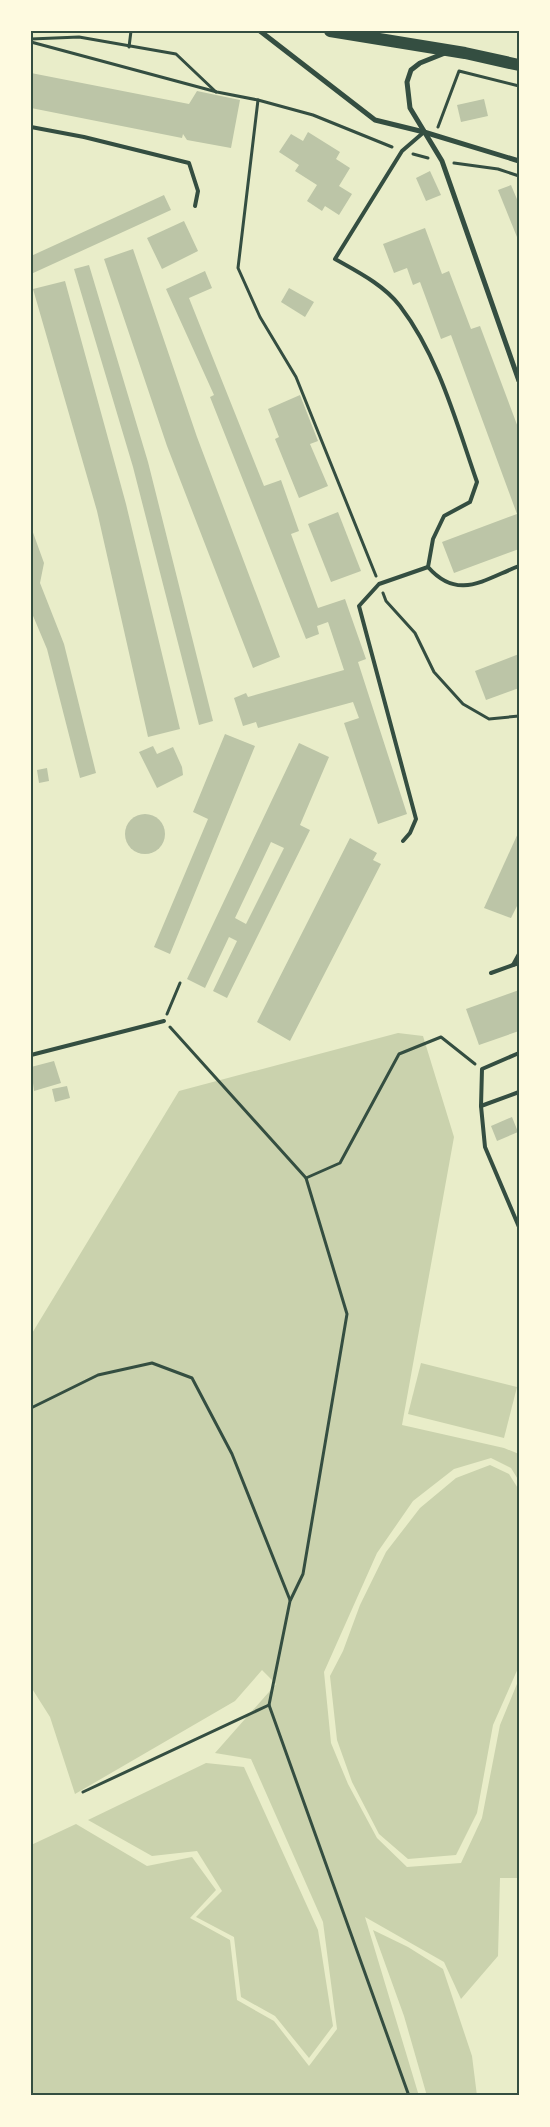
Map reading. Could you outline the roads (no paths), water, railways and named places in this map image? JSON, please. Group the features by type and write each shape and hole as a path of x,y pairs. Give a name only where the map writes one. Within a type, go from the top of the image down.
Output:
{"main road":[{"path":"330,31 452,50 519,65"}],"street":[{"path":"260,31 375,120 424,132 519,161"},
{"path":"452,50 420,63 411,70 407,82 410,108 442,162 519,381"}],"lane":[{"path":"31,127 84,137 189,163 198,191 195,206"},
{"path":"424,132 402,151 335,259 377,284 399,305 437,368 477,482 470,502 444,516 433,539 428,567"},
{"path":"428,567 439,580 462,588 519,566"},
{"path":"402,841 410,833 416,820 359,606 379,584 428,567"},
{"path":"513,965 519,954"},
{"path":"491,973 519,963"},
{"path":"31,1055 164,1021"},
{"path":"519,1053 482,1069 481,1106 485,1147 519,1227"},
{"path":"481,1106 519,1092"}]}
